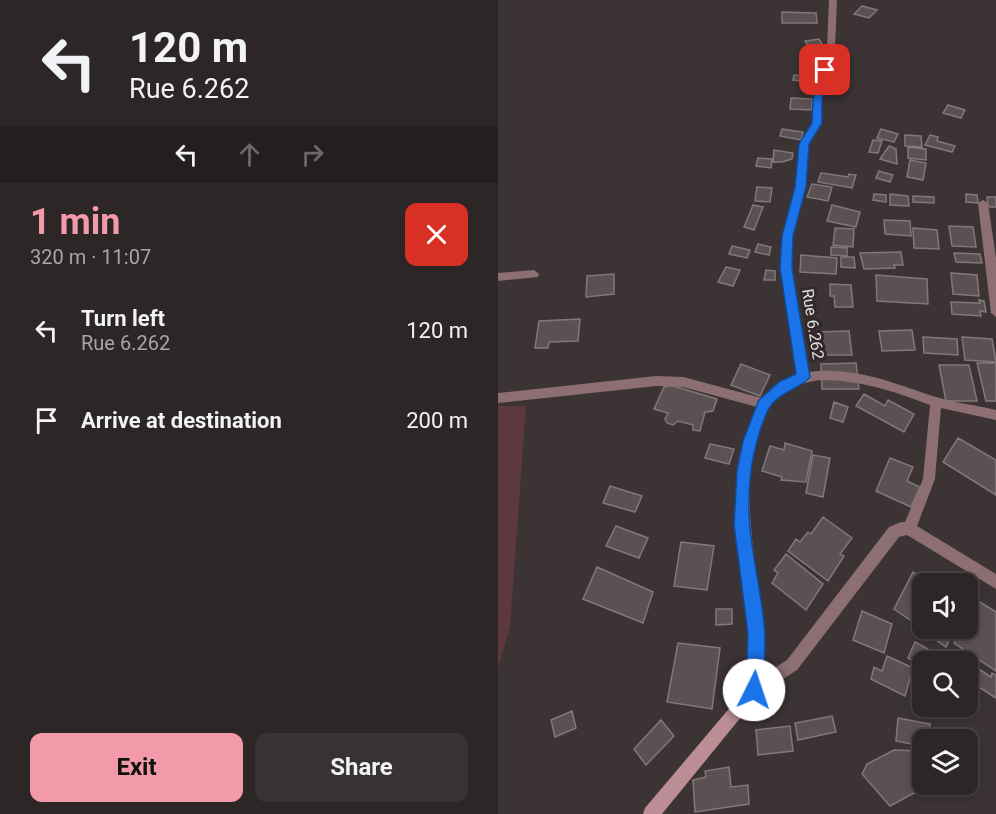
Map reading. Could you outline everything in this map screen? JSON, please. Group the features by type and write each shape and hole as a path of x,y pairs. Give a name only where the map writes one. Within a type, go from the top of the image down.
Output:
{"street":[{"name":"Rue 6.262","path":"754,690 756,634 742,525 744,471 750,441 764,404 784,386 803,377 786,268 788,236 801,187 804,144 817,123 818,100 831,47 833,0"},
{"path":"983,202 984,224 990,248 993,304 996,313"},
{"path":"498,277 534,274"},
{"path":"803,377 827,373 854,375 936,402 996,415"},
{"path":"498,398 656,381 683,382 764,404"},
{"path":"909,529 929,479 936,402"},
{"path":"651,814 754,690 792,665 894,532 901,528 909,529 996,582"}],"shaded area":[{"path":"498,406 526,406 510,627 498,668"}],"building":[{"path":"862,6 877,10 869,18 854,14"},
{"path":"782,12 816,13 817,23 782,23"},
{"path":"819,39 825,49 811,51 805,41"},
{"path":"803,60 818,60 817,71 802,70"},
{"path":"794,75 814,77 813,82 793,80"},
{"path":"791,98 812,99 812,110 790,109"},
{"path":"948,105 965,110 961,118 943,113"},
{"path":"782,129 803,132 801,140 780,136"},
{"path":"881,129 898,134 894,142 877,138"},
{"path":"905,135 921,136 922,147 905,146"},
{"path":"930,135 938,137 937,141 955,146 952,152 925,145"},
{"path":"873,140 882,141 878,153 869,152"},
{"path":"889,146 896,149 897,164 880,159"},
{"path":"908,147 926,149 926,160 908,158"},
{"path":"774,150 793,153 792,159 773,162"},
{"path":"758,158 772,159 771,168 756,166"},
{"path":"910,160 926,163 923,180 907,177"},
{"path":"879,171 893,175 890,182 876,178"},
{"path":"821,173 848,177 849,174 856,175 852,188 818,182"},
{"path":"812,184 832,187 828,201 807,197"},
{"path":"757,187 772,188 770,202 755,201"},
{"path":"874,194 886,195 886,202 873,200"},
{"path":"890,194 908,196 909,206 890,205"},
{"path":"966,194 977,195 978,203 966,202"},
{"path":"913,196 934,197 934,203 913,202"},
{"path":"987,197 996,197 996,207 988,207"},
{"path":"753,205 763,207 754,230 744,227"},
{"path":"832,205 860,212 856,227 827,221"},
{"path":"884,220 910,221 911,236 885,234"},
{"path":"949,226 973,227 976,247 952,246"},
{"path":"835,228 854,229 853,247 833,245"},
{"path":"913,228 937,230 939,249 914,248"},
{"path":"758,244 771,247 769,255 755,252"},
{"path":"732,246 750,250 747,258 729,254"},
{"path":"831,247 847,248 847,256 831,255"},
{"path":"901,252 903,265 894,265 895,268 864,269 860,253"},
{"path":"954,253 980,254 982,263 956,262"},
{"path":"801,255 837,258 836,274 800,272"},
{"path":"841,257 854,257 855,268 841,267"},
{"path":"726,267 740,270 733,286 718,282"},
{"path":"766,270 775,271 775,280 764,280"},
{"path":"951,273 977,275 979,296 953,294"},
{"path":"614,274 614,294 586,297 587,276"},
{"path":"876,275 927,279 928,304 877,301"},
{"path":"830,284 851,285 853,307 835,307 834,296 830,296"},
{"path":"979,300 984,301 986,312 980,311 981,316 952,314 951,302 980,303"},
{"path":"580,319 578,341 549,342 548,348 535,348 539,321"},
{"path":"912,330 915,350 882,351 879,331"},
{"path":"849,331 852,355 816,355 815,332"},
{"path":"923,337 957,339 958,355 924,353"},
{"path":"962,337 992,339 996,362 965,360"},
{"path":"856,363 859,389 822,389 821,364"},
{"path":"977,363 996,363 996,401 986,401"},
{"path":"741,364 770,375 760,396 731,385"},
{"path":"939,365 969,365 977,401 946,401"},
{"path":"670,385 717,399 713,411 705,412 700,431 693,430 693,425 678,421 673,425 667,423 665,419 668,413 654,409 664,387"},
{"path":"864,394 885,406 888,400 914,414 904,432 856,406"},
{"path":"834,402 848,407 843,422 830,418"},
{"path":"958,438 996,460 996,495 943,462"},
{"path":"785,443 812,451 806,482 781,480 782,477 762,471 770,446 784,450"},
{"path":"710,444 734,449 729,464 705,458"},
{"path":"813,455 830,458 823,497 806,493"},
{"path":"890,458 913,467 907,481 920,487 911,507 876,491"},
{"path":"610,486 642,496 635,512 603,503"},
{"path":"823,517 852,538 840,554 844,556 828,581 788,551 796,539 800,542 808,532 811,534"},
{"path":"616,526 648,538 639,558 606,546"},
{"path":"681,542 714,546 707,590 674,586"},
{"path":"786,554 823,584 806,610 772,583 778,573 774,570"},
{"path":"597,567 653,592 643,623 583,599"},
{"path":"912,574 912,616 910,620 894,609"},
{"path":"978,601 996,612 996,671 978,659 978,651 966,651 954,643 956,639 978,639"},
{"path":"716,609 732,609 732,624 716,625"},
{"path":"862,611 892,624 884,653 853,640"},
{"path":"935,639 950,639 946,647"},
{"path":"915,642 928,649 927,651 912,651 912,660 908,658"},
{"path":"678,643 720,648 712,709 667,702"},
{"path":"887,656 912,668 905,696 871,679 874,667 882,671"},
{"path":"978,669 991,677 992,673 996,675 996,698 978,686"},
{"path":"572,711 576,728 555,737 551,720"},
{"path":"832,716 836,732 798,740 795,723"},
{"path":"898,718 930,724 930,729 912,729 912,744 896,741"},
{"path":"661,720 674,736 646,765 634,749"},
{"path":"790,726 793,751 758,755 756,730"},
{"path":"894,750 912,751 912,794 890,806 862,774 867,764"},
{"path":"729,767 731,787 748,785 749,804 695,812 693,780 706,777 705,771"}],"route":[{"path":"754,690 757,664 756,634 742,525 744,471 750,441 764,404 784,386 803,377 786,268 788,236 801,187 804,144 817,123 818,100 825,70"}]}
